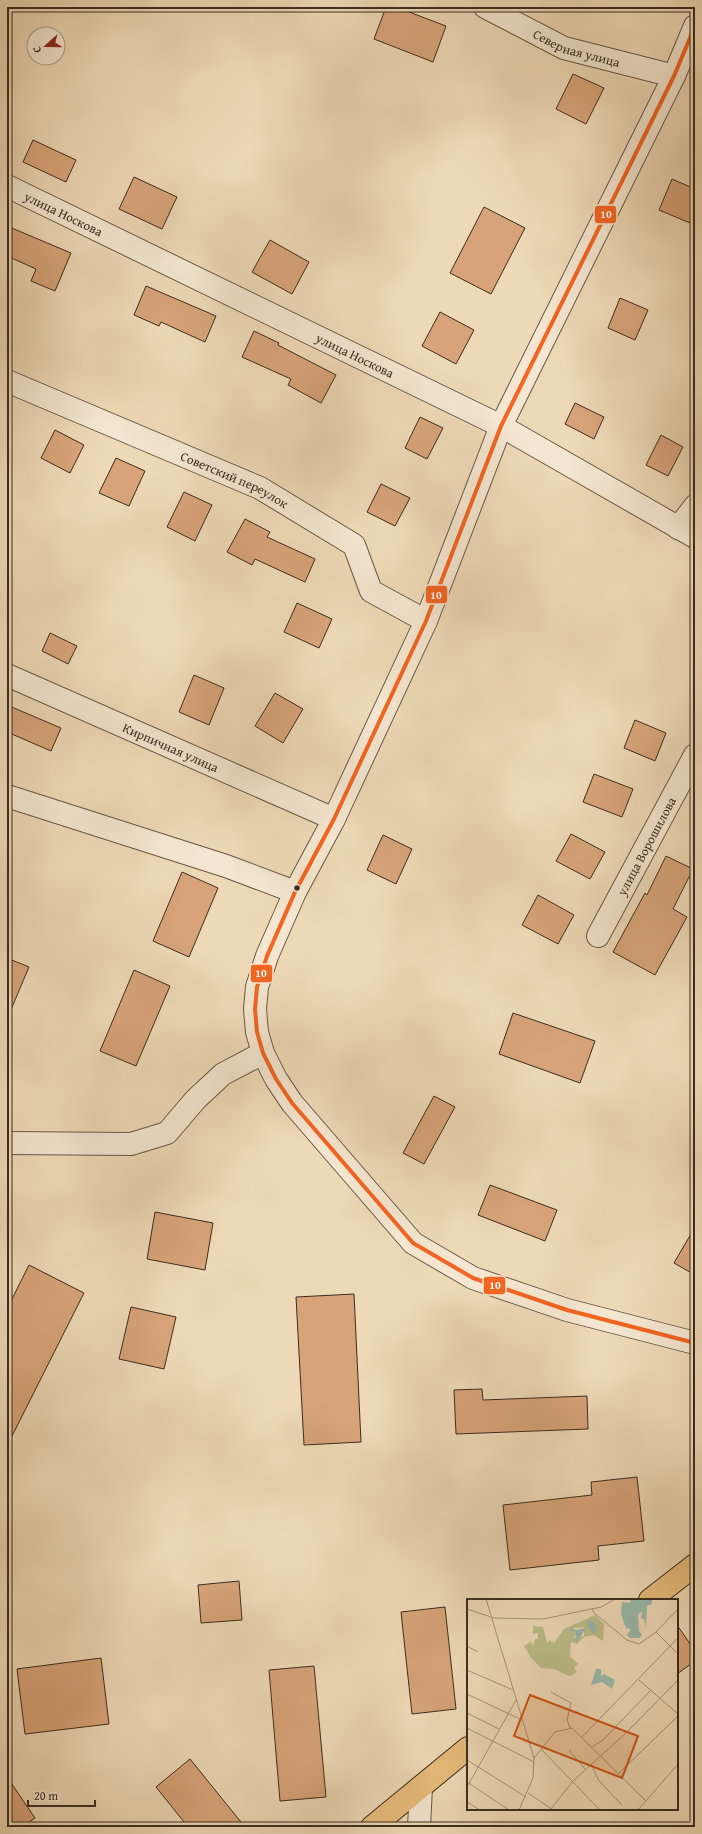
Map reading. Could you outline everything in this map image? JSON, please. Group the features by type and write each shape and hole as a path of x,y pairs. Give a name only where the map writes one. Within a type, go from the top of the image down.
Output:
{"main road":[{"path":"651,1599 695,1565"},
{"path":"372,1827 467,1749"}],"street":[{"name":"Северная улица","path":"485,7 564,48 674,76"},
{"path":"695,26 674,76 501,426 426,621 334,819 295,892 267,956 257,987 255,1009 257,1032 262,1053 276,1079 292,1103 413,1243 473,1278 567,1310 695,1343"},
{"name":"улица Носкова","path":"7,186 501,426 686,533"},
{"name":"Советский переулок","path":"7,381 260,488 354,545 371,591 426,621"},
{"path":"686,533 695,506"},
{"name":"Кирпичная улица","path":"7,675 334,819"},
{"name":"улица Ворошилова","path":"598,936 695,755"},
{"path":"7,796 226,866 295,892"},
{"path":"7,1143 131,1144 167,1133 196,1098 223,1074 262,1053"},
{"path":"419,1827 421,1787"}],"building":[{"path":"386,7 396,7 446,26 433,62 374,39"},
{"path":"573,74 604,88 586,124 556,109"},
{"path":"33,140 76,160 66,182 23,162"},
{"path":"134,177 177,197 162,229 119,209"},
{"path":"672,179 695,189 695,225 659,210"},
{"path":"484,207 525,228 491,294 450,273"},
{"path":"7,226 71,253 55,291 31,281 36,269 7,256"},
{"path":"270,240 309,262 292,294 252,272"},
{"path":"146,286 216,316 205,342 161,322 159,326 134,315"},
{"path":"620,298 648,310 635,340 608,328"},
{"path":"440,312 474,330 456,364 422,346"},
{"path":"254,331 279,343 278,345 336,375 321,403 288,385 291,379 242,357"},
{"path":"575,403 604,417 594,439 565,424"},
{"path":"420,417 443,428 427,459 405,448"},
{"path":"55,430 84,445 70,473 41,458"},
{"path":"661,435 683,447 668,476 646,465"},
{"path":"116,458 145,471 129,506 99,493"},
{"path":"381,484 410,498 395,526 367,512"},
{"path":"184,492 212,505 195,541 167,527"},
{"path":"245,519 270,532 267,537 315,559 305,582 255,559 252,565 227,552"},
{"path":"297,603 332,619 319,648 284,632"},
{"path":"50,633 77,646 68,664 42,651"},
{"path":"194,675 224,688 209,725 179,712"},
{"path":"275,693 303,709 283,743 255,726"},
{"path":"7,705 61,728 51,751 7,732"},
{"path":"635,720 666,733 655,761 624,748"},
{"path":"594,774 633,789 622,817 583,802"},
{"path":"571,834 605,852 590,879 556,861"},
{"path":"383,835 412,849 396,884 367,870"},
{"path":"666,856 693,869 673,909 687,917 655,975 613,952 645,893 647,895"},
{"path":"182,872 218,888 189,957 153,941"},
{"path":"538,895 574,915 558,944 522,925"},
{"path":"7,958 29,967 7,1019"},
{"path":"134,970 170,986 136,1066 100,1051"},
{"path":"513,1013 595,1041 580,1083 499,1054"},
{"path":"434,1096 455,1107 424,1164 403,1153"},
{"path":"490,1185 557,1210 545,1241 478,1215"},
{"path":"155,1212 213,1223 205,1270 147,1259"},
{"path":"695,1227 695,1275 674,1263"},
{"path":"29,1265 84,1293 7,1446 7,1309"},
{"path":"354,1294 361,1442 304,1445 296,1297"},
{"path":"131,1307 176,1317 164,1369 119,1359"},
{"path":"482,1389 483,1400 587,1396 588,1429 456,1434 454,1390"},
{"path":"637,1477 644,1541 598,1546 599,1560 510,1570 503,1505 592,1495 591,1482"},
{"path":"239,1581 242,1620 201,1623 198,1585"},
{"path":"445,1607 456,1709 412,1714 401,1612"},
{"path":"678,1626 695,1651 695,1661 678,1673"},
{"path":"101,1658 109,1724 25,1734 17,1669"},
{"path":"314,1666 326,1797 280,1801 269,1670"},
{"path":"190,1759 245,1827 188,1827 156,1787"},
{"path":"7,1777 35,1818 22,1827 7,1827"}],"transit line":[{"name":"10","path":"695,26 674,76 501,426 426,621 334,819 295,892 267,956 257,987 255,1009 257,1032 263,1053 276,1079 292,1103 413,1243 473,1278 567,1310 695,1343"}]}
